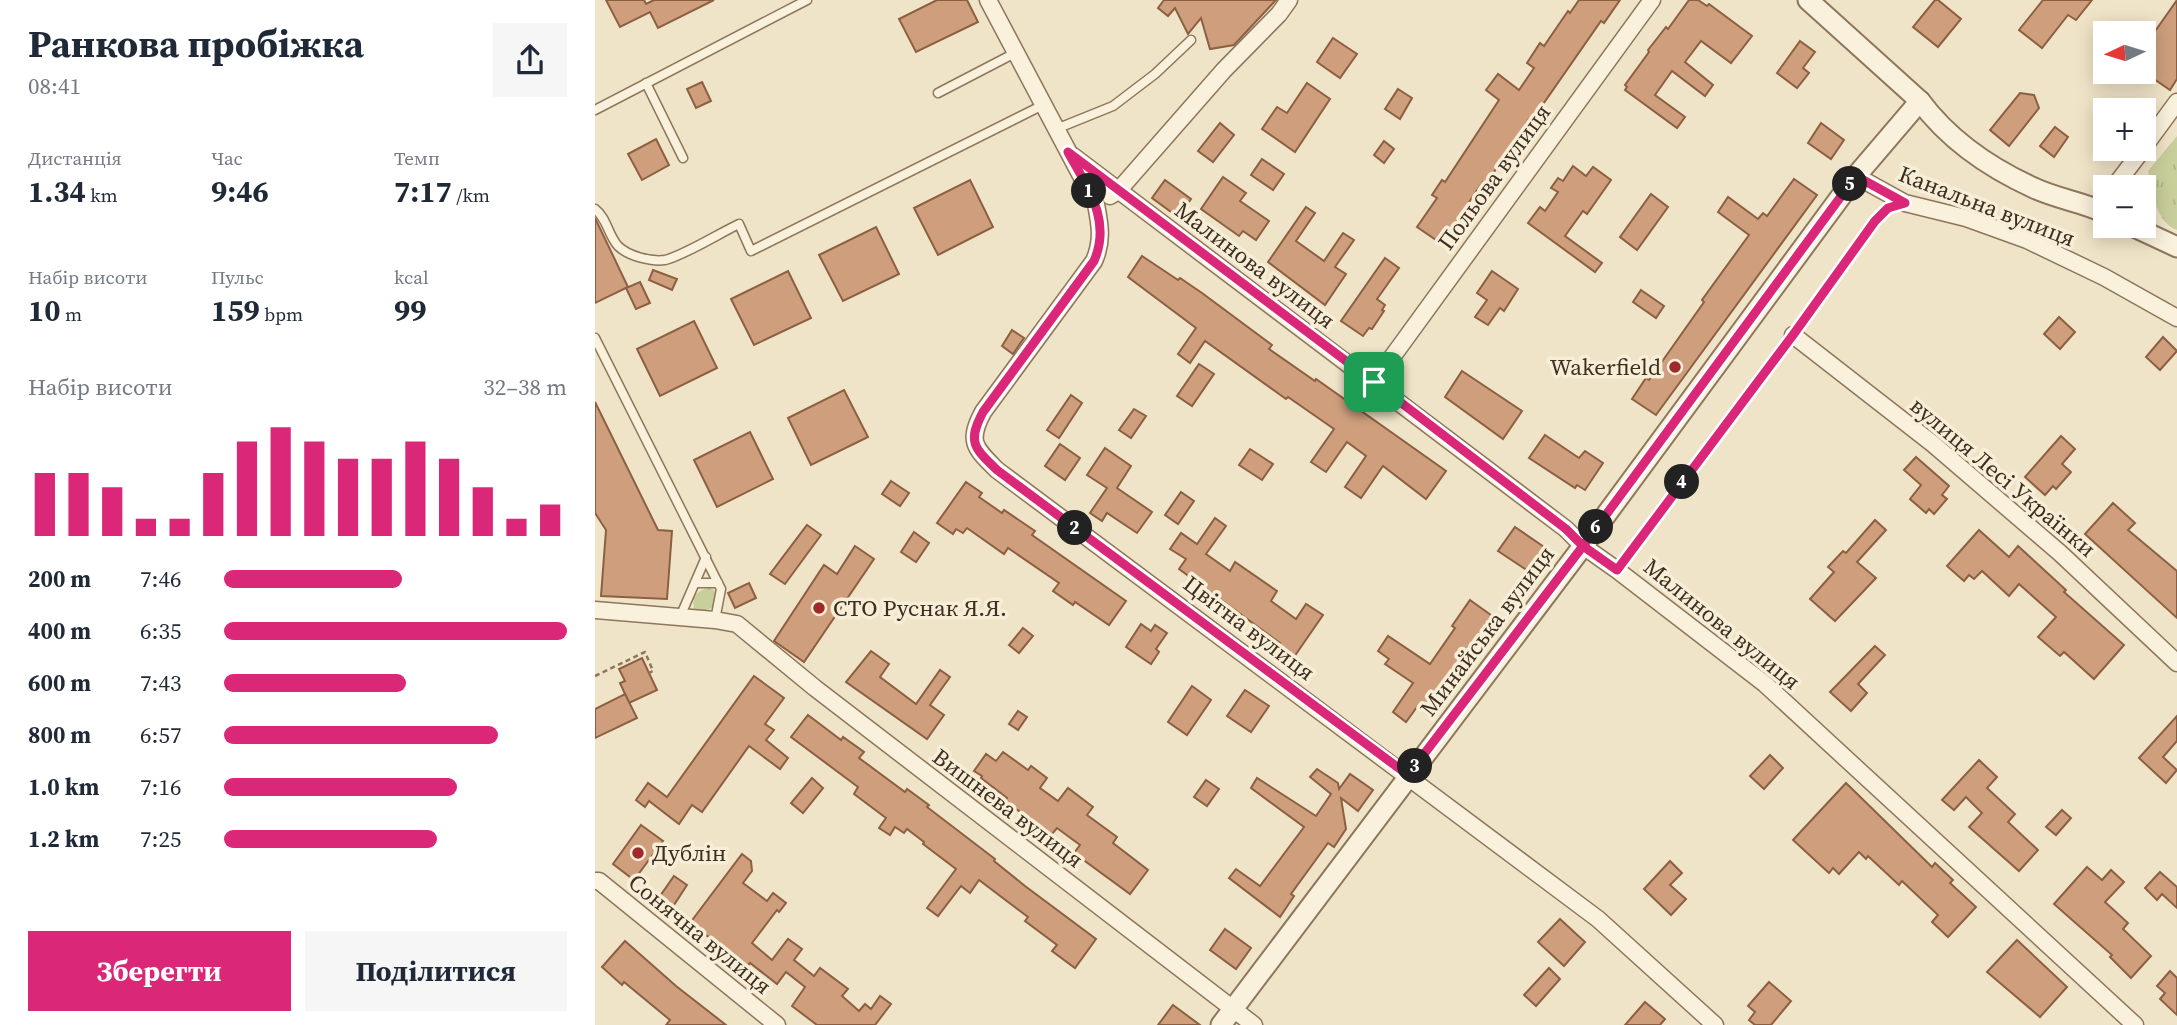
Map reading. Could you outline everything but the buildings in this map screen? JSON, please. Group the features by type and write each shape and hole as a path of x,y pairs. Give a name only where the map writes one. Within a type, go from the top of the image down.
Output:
{"street":[{"path":"988,0 1096,204 1118,191 1289,0"},
{"name":"Польова вулиця","path":"1374,382 1652,0"},
{"path":"1808,0 1920,101 1947,133 1989,163 2033,188 2093,204"},
{"name":"Минайська вулиця","path":"1221,1025 1583,546 1856,176 1920,101"},
{"path":"2156,130 2177,102"},
{"name":"Малинова вулиця","path":"1068,152 1374,382 1765,684 2134,1025"},
{"name":"Канальна вулиця","path":"1856,176 1905,203 1966,218 2027,240 2104,277 2177,318"},
{"name":"Цвітна вулиця","path":"1096,204 1101,232 1100,247 1094,261 983,412 974,429 973,441 978,452 997,470 1598,919 1715,1025"},
{"path":"2156,237 2177,247"},
{"name":"вулиця Лесі Українки","path":"1793,335 1954,462 2060,553 2177,663"},
{"path":"595,610 715,620"},
{"name":"Вишнева вулиця","path":"715,620 737,624 815,688 1254,1025"},
{"name":"Сонячна вулиця","path":"595,881 599,881 777,1025"}],"lane":[{"path":"595,110 807,0"},
{"path":"1056,128 1113,106 1155,74 1191,40"},
{"path":"938,93 1016,52"},
{"path":"646,83 683,158"},
{"path":"595,209 601,214 618,246 650,260 666,260 739,224 751,251 1043,105"},
{"path":"1617,570 1875,221 1888,208 1905,203"},
{"path":"595,338 721,589 715,620"},
{"path":"680,617 706,557"},
{"path":"695,583 717,583"}],"path":[{"path":"595,676 645,652 653,671 649,673"}],"green space":[{"path":"2177,136 2177,230 2159,213 2156,203 2156,175 2149,175 2148,171"},
{"path":"710,588 717,592 713,608 694,610 693,596"}],"place":[{"name":"Wakerfield","path":"1675,367"},
{"name":"СТО Руснак Я.Я.","path":"819,608"},
{"name":"Дублін","path":"638,853"}],"route":[{"path":"1374,382 1068,152 1096,204 1101,232 1100,247 1094,261 983,412 974,429 973,441 978,452 997,470 1408,775 1583,546 1617,570 1875,221 1888,208 1905,203 1856,176 1583,546 1566,529 1374,382"}]}
